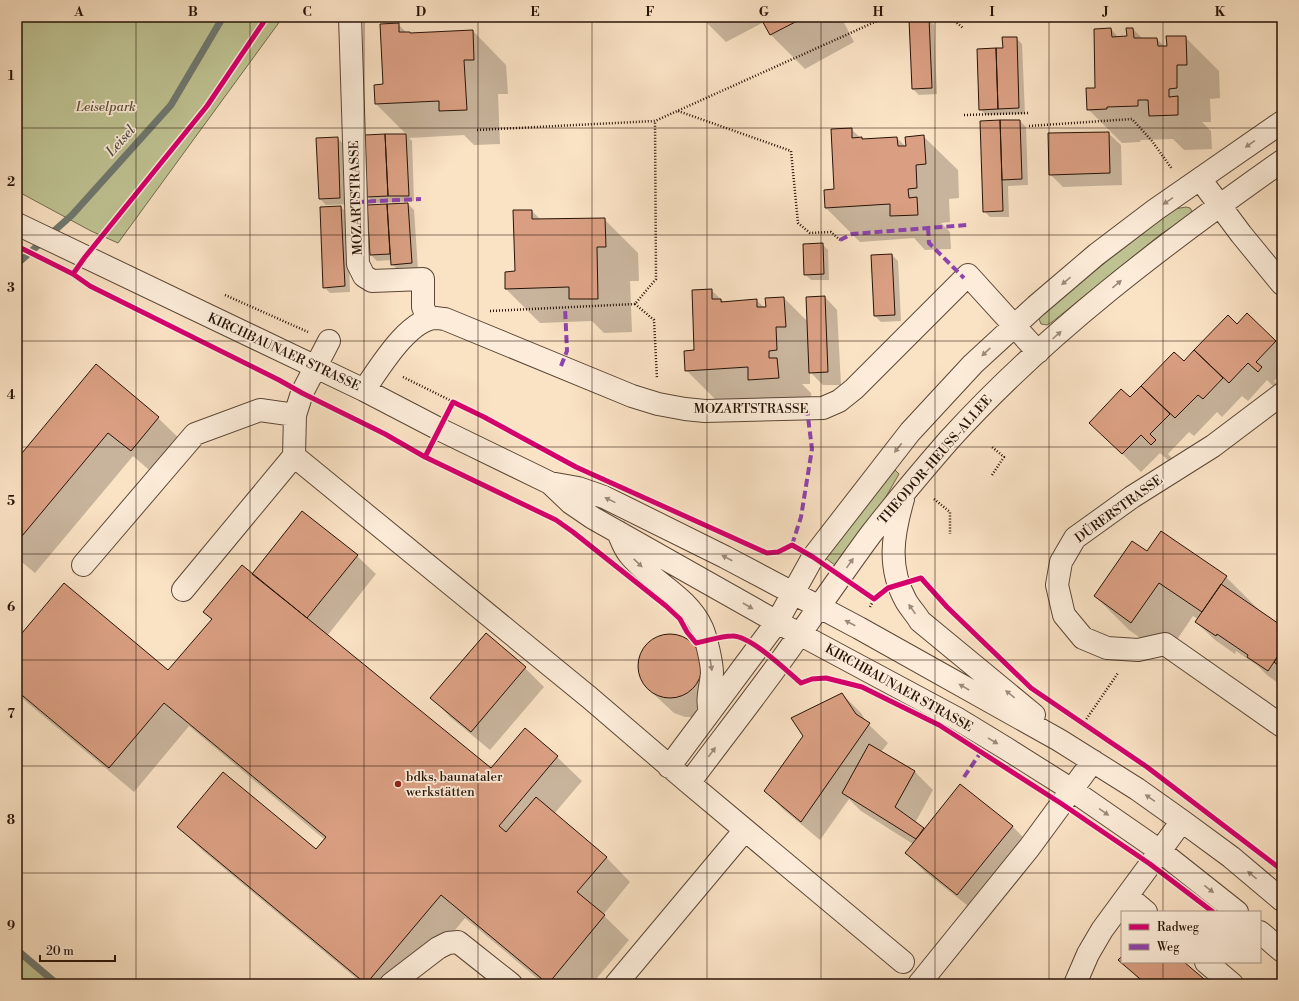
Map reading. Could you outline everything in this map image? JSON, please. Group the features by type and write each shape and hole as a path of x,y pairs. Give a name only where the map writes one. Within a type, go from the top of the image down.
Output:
{"street":[{"name":"MOZARTSTRASSE","path":"350,17 358,264 364,276 372,281 423,279 423,307 428,319 445,319 632,396 658,404 705,411 823,408 839,401 854,389 968,275 1014,326"},
{"path":"669,767 776,622 813,557 910,432 973,364 1014,326 1097,254 1155,210 1282,122"},
{"name":"THEODOR-HEUSS-ALLEE","path":"689,783 800,634 872,533 906,490 980,408 1038,352 1126,276 1220,205 1282,161"},
{"path":"1194,184 1220,205 1282,284"},
{"name":"KIRCHBAUNAER STRASSE","path":"17,224 91,249 316,367 439,429 550,483 578,488 604,497 793,592 1059,740 1093,761 1137,789 1231,857 1282,900"},
{"path":"364,390 401,340 419,324 428,319"},
{"path":"1014,326 1038,352"},
{"path":"183,590 294,456 295,415 302,393 329,341"},
{"name":"DÜRERSTRASSE","path":"1282,394 1213,446 1132,497 1075,538 1061,562 1057,585 1064,615 1083,638 1106,648 1138,650 1164,644 1282,726"},
{"path":"83,565 196,434 260,410 295,415"},
{"path":"294,456 590,698 669,767 903,962"},
{"name":"KIRCHBAUNAER STRASSE","path":"550,483 571,503 593,518 776,622 956,718 1072,790 1160,851 1236,911"},
{"name":"KIRCHBAUNAER STRASSE","path":"906,490 896,525 893,549 895,569 899,586 906,601 920,621 1025,706 1059,740"},
{"path":"617,531 628,553 641,566 678,596 692,611 702,627 712,671 708,706 710,712"},
{"path":"761,576 783,573 801,566 813,557"},
{"path":"919,984 1029,848 1093,761"},
{"path":"1075,984 1088,954 1102,930 1182,821"},
{"path":"616,984 745,830"},
{"path":"1127,896 1145,911"},
{"path":"1261,933 1282,951"},
{"path":"391,984 438,948 448,943 458,942 511,984"},
{"path":"1207,963 1232,984"}],"path":[{"path":"55,22 58,17"},
{"path":"91,249 207,106 267,17"},
{"path":"477,130 655,121 886,17"},
{"path":"950,17 962,28"},
{"path":"677,111 792,151 798,223 810,234 832,232 840,240"},
{"path":"964,115 1029,113"},
{"path":"1029,126 1132,119 1194,184"},
{"path":"635,304 656,279 655,121"},
{"path":"221,293 329,341"},
{"path":"483,311 635,304 654,320 658,404"},
{"path":"167,324 385,434 425,457 556,520"},
{"path":"381,366 454,402"},
{"path":"992,447 1004,457 992,475"},
{"path":"934,499 950,512 950,534"},
{"path":"585,542 604,557"},
{"path":"1083,724 1134,650"},
{"path":"778,664 801,683 812,679 830,679"}],"green space":[{"name":"Leiselpark","path":"17,17 283,17 118,243 91,231 17,191"},
{"path":"1186,207 1190,208 1192,211 1190,215 1161,234 1052,322 1047,325 1041,324 1039,319 1061,297 1174,209"},
{"path":"895,470 899,474 868,528 839,568 824,557"},
{"path":"17,950 57,984 17,984"}],"building":[{"path":"760,17 805,17 770,35"},
{"path":"929,18 932,88 912,89 909,19"},
{"path":"399,23 399,32 410,33 473,30 474,60 464,60 467,110 439,111 439,101 375,104 374,85 383,84 380,24"},
{"path":"1111,28 1112,37 1127,36 1126,28 1133,28 1134,38 1157,38 1158,46 1167,46 1166,36 1186,36 1187,65 1177,65 1177,88 1169,89 1169,97 1178,96 1178,115 1149,116 1148,100 1138,100 1138,106 1107,107 1107,109 1087,110 1086,88 1095,88 1094,29"},
{"path":"1002,37 1017,37 1019,108 998,109 996,48 1003,48"},
{"path":"996,48 998,109 979,110 977,49"},
{"path":"1000,120 1020,120 1022,179 1002,180"},
{"path":"1000,120 1003,211 983,212 980,121"},
{"path":"852,128 852,138 862,137 862,139 897,137 898,146 906,146 905,137 924,135 926,164 916,165 917,188 908,189 909,198 917,197 918,215 890,216 890,204 825,208 824,190 834,189 831,129"},
{"path":"1109,132 1110,173 1049,175 1048,133"},
{"path":"385,134 406,134 409,196 388,196"},
{"path":"385,134 388,196 367,197 365,135"},
{"path":"338,137 340,198 319,199 316,138"},
{"path":"408,203 412,263 391,265 387,204"},
{"path":"387,204 390,254 370,255 367,205"},
{"path":"341,206 345,286 323,288 320,207"},
{"path":"513,210 532,210 532,219 605,218 606,247 597,247 598,299 569,299 569,287 505,289 505,272 515,271"},
{"path":"823,243 824,274 804,275 803,244"},
{"path":"892,254 895,315 874,316 871,255"},
{"path":"712,289 712,299 721,299 721,302 757,299 757,307 766,307 765,298 784,297 786,327 776,327 777,350 769,351 769,358 777,358 779,378 748,380 748,367 685,371 684,351 694,350 692,290"},
{"path":"825,296 828,372 809,373 806,297"},
{"path":"1247,313 1276,341 1256,362 1262,367 1258,372 1248,363 1229,383 1194,350 1228,315 1237,324"},
{"path":"1194,350 1223,378 1203,399 1198,395 1175,418 1141,386 1174,352 1184,361"},
{"path":"96,364 159,417 131,451 108,433 17,542 17,459"},
{"path":"1141,386 1170,414 1150,434 1156,440 1151,445 1141,435 1122,454 1089,423 1121,389 1130,397"},
{"path":"302,511 358,555 307,618 252,574"},
{"path":"1161,531 1227,576 1202,612 1159,583 1131,623 1094,596 1132,541 1147,551"},
{"name":"bdks, baunataler werkstätten","path":"242,565 491,768 525,728 558,756 499,826 506,832 536,797 607,857 577,892 605,915 548,984 441,895 366,984 177,827 223,772 316,849 326,837 164,703 109,768 17,691 17,639 64,583 168,670 212,619 203,612"},
{"path":"1221,584 1282,626 1282,650 1268,671 1247,657 1248,655 1217,634 1216,636 1195,622"},
{"path":"486,633 526,667 471,732 430,698"},
{"path":"664,634 676,634 693,643 700,654 702,666 700,678 693,689 676,698 664,698 652,693 643,684 638,672 638,660 643,648 652,639"},
{"path":"1282,650 1282,668 1274,662"},
{"path":"842,693 856,714 870,723 801,822 764,791 803,736 791,718"},
{"path":"869,744 915,771 895,807 924,828 916,839 842,793"},
{"path":"960,784 1013,826 957,895 905,853"},
{"path":"1122,963 1185,963 1210,984 1146,984"}],"waterway":[{"name":"Leisel","path":"17,264 72,215 171,105 223,17"},
{"path":"17,950 57,984"}],"marked path":[{"path":"356,202 421,199"},
{"path":"840,240 852,234 967,225"},
{"path":"928,228 929,243 964,278"},
{"path":"561,366 567,351 565,307"},
{"path":"792,545 801,517 812,449 807,409"},
{"path":"964,777 981,752"}],"cycle path":[{"path":"73,274 85,257 207,106 267,17"},
{"path":"17,246 73,274 90,286 385,434 425,457 556,520 666,606 680,619 687,632 696,643 728,636 740,637 758,647 801,683 812,679 826,678 862,687 939,725 1062,804 1150,864 1212,911"},
{"path":"425,457 453,402 484,417 576,467 767,553 778,552 792,545 813,557 874,599 888,588 921,578 947,607 1031,688 1147,767 1282,870"}],"place":[{"name":"bdks, baunataler werkstätten","path":"398,784"}]}
